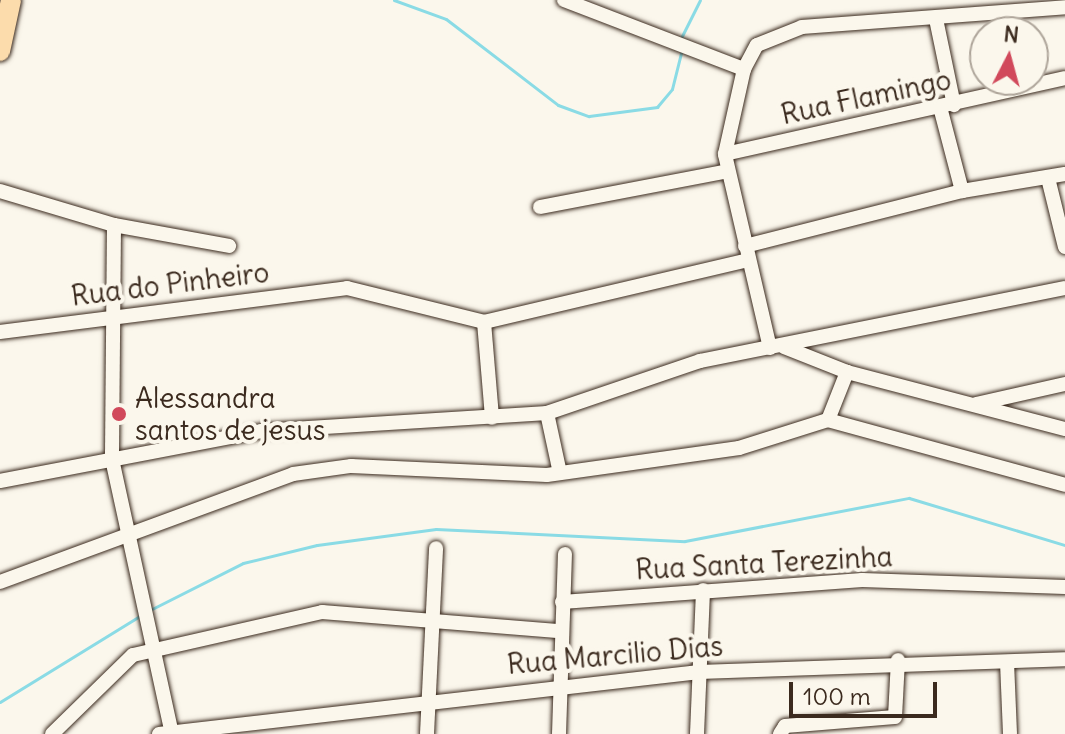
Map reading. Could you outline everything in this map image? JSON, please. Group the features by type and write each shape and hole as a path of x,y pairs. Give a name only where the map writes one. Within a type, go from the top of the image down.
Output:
{"highway":[{"path":"0,51 11,0"}],"street":[{"path":"564,0 604,7 744,69"},
{"path":"777,348 746,253 725,154 744,69 774,34 1065,7"},
{"path":"936,19 962,191"},
{"name":"Rua Flamingo","path":"725,154 1065,78"},
{"path":"540,207 728,171"},
{"path":"492,418 484,322 746,253 962,191 1065,174"},
{"path":"1048,178 1065,247"},
{"path":"0,191 114,225 229,246"},
{"path":"114,225 112,459 129,531 141,566 168,733"},
{"name":"Rua do Pinheiro","path":"0,332 347,288 484,322"},
{"path":"0,481 261,431 547,413 700,361 1065,288"},
{"path":"777,348 847,372 1065,429"},
{"path":"828,420 847,372"},
{"path":"972,405 1065,384"},
{"path":"547,413 560,473"},
{"path":"0,582 241,489 324,468 473,477 560,473 739,448 828,420 1065,485"},
{"path":"427,734 429,623 436,548"},
{"path":"559,734 558,684 565,554"},
{"name":"Rua Santa Terezinha","path":"562,602 862,580 1065,587"},
{"path":"697,734 703,590"},
{"path":"52,734 120,663 154,644 322,612 429,623 560,631"},
{"name":"Rua Marcilio Dias","path":"168,733 394,710 428,699 558,684 699,672 898,660 1007,662 1065,659"},
{"path":"780,734 785,726 895,717 898,660"},
{"path":"1007,662 1010,734"}],"waterway":[{"path":"394,0 446,19 558,105 589,116 657,107 672,89 681,53"},
{"path":"682,36 700,0"},
{"path":"150,610 243,563 317,545 436,529 685,541 909,498 1065,545"},
{"path":"0,702 140,616"}],"place":[{"name":"Alessandra santos de jesus","path":"119,414"}]}
